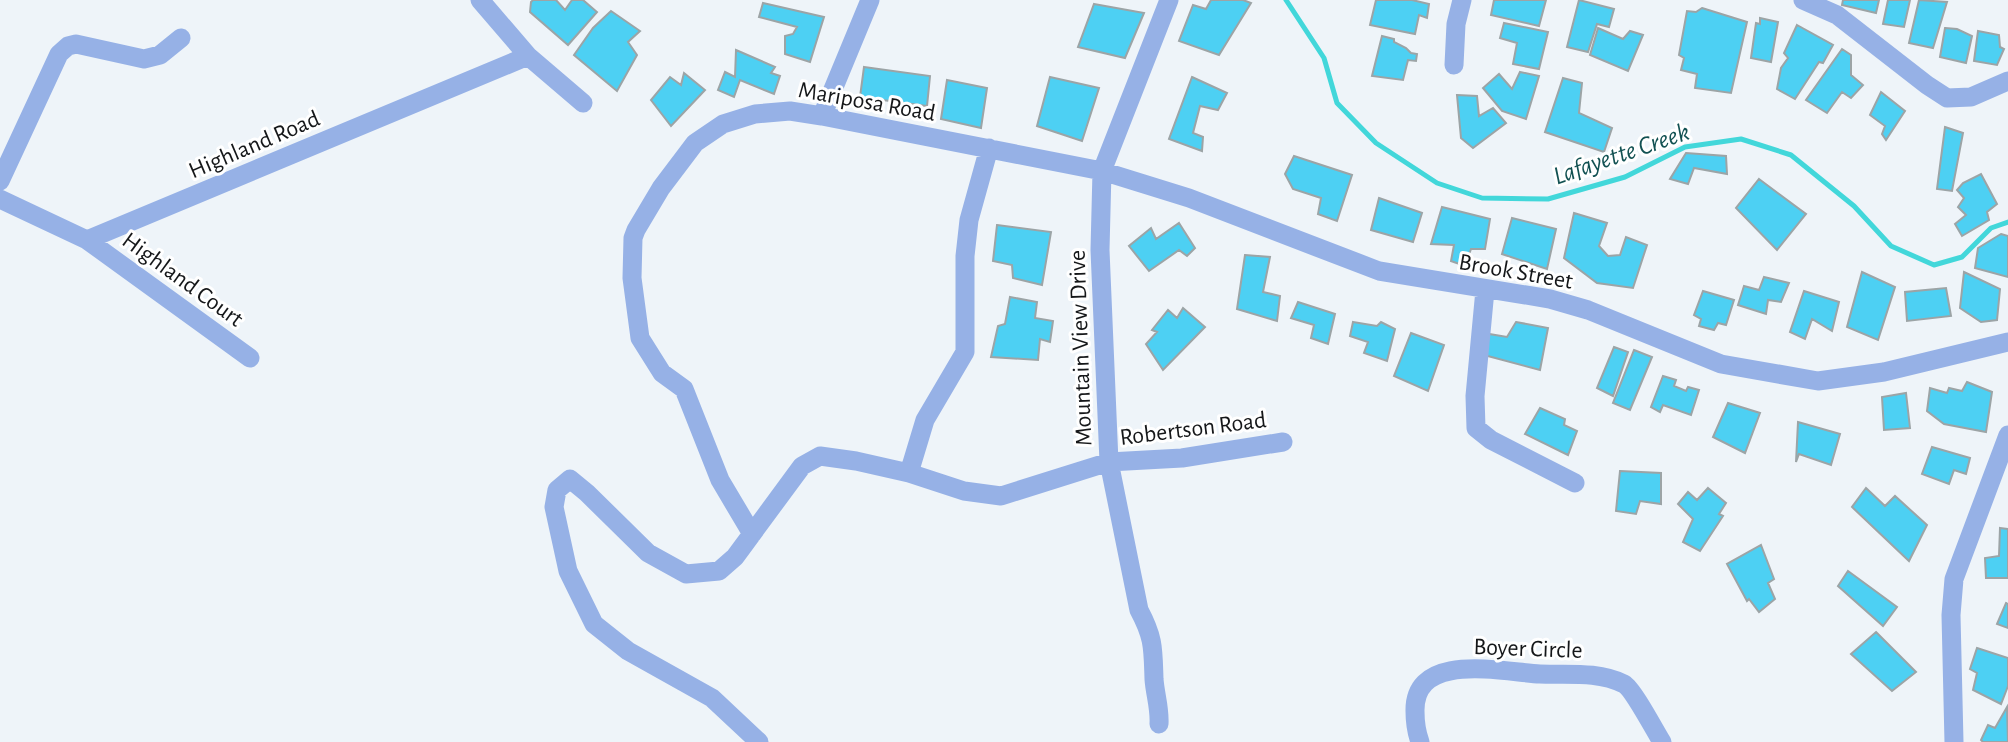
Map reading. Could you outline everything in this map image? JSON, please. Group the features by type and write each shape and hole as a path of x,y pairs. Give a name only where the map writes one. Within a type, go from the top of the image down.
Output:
{"street":[{"path":"480,0 528,56 583,103"},
{"path":"822,116 870,0"},
{"name":"Mountain View Drive","path":"759,742 712,698 628,651 594,624 568,571 554,507 557,489 570,479 649,553 686,574 719,571 735,557 803,466 820,456 909,473 964,491 1001,496 1109,462 1100,250 1102,171 1169,0"},
{"path":"1454,65 1456,24 1462,0"},
{"path":"1803,0 1837,16 1948,98 1971,97 2008,81"},
{"path":"0,181 59,54 68,46 76,44 144,59 160,55 181,38"},
{"name":"Highland Road","path":"87,240 528,56"},
{"name":"Mariposa Road","path":"752,534 720,480 684,389 662,373 640,338 632,278 633,238 661,188 695,143 723,124 755,114 790,111 1102,171"},
{"path":"909,473 925,420 965,352 965,256 970,220 989,148"},
{"name":"Brook Street","path":"1102,171 1189,198 1379,271 1550,299 1588,310 1721,364 1818,381 1884,372 2008,342"},
{"path":"0,199 87,240"},
{"name":"Highland Court","path":"87,240 250,358"},
{"path":"1485,290 1475,396 1476,428 1491,440 1575,483"},
{"path":"1954,742 1951,615 1954,579 2008,435"},
{"name":"Robertson Road","path":"1109,462 1182,458 1283,442"},
{"path":"1109,462 1139,610 1148,627 1154,648 1154,680 1159,724"},
{"name":"Boyer Circle","path":"1420,742 1415,729 1415,704 1420,686 1435,673 1468,669 1601,675 1628,685 1662,742"}],"building":[{"path":"533,0 556,0 565,10 572,0 583,0 597,12 568,45 530,12"},
{"path":"1211,0 1243,0 1251,3 1219,55 1179,41 1193,5 1206,9"},
{"path":"1376,0 1412,0 1429,4 1427,18 1419,15 1415,34 1370,25"},
{"path":"1494,0 1546,0 1539,26 1491,15"},
{"path":"1579,0 1614,9 1609,27 1597,24 1588,52 1567,47"},
{"path":"1843,0 1879,0 1876,13 1842,5"},
{"path":"1888,0 1910,0 1904,27 1883,24"},
{"path":"1919,0 1947,2 1933,48 1909,43"},
{"path":"763,3 824,17 810,62 785,54 785,36 793,34 797,27 759,17"},
{"path":"1094,4 1144,13 1125,58 1078,47"},
{"path":"1702,8 1747,22 1731,93 1695,88 1697,74 1681,70 1684,58 1679,55 1687,11 1696,12"},
{"path":"611,11 640,31 628,42 637,55 617,91 574,55 593,28"},
{"path":"1760,18 1778,22 1771,62 1751,58 1756,23 1760,24"},
{"path":"1504,23 1548,32 1539,69 1513,64 1517,43 1500,38"},
{"path":"1797,25 1833,45 1823,63 1819,62 1795,99 1777,89 1781,68 1788,58 1784,53"},
{"path":"1598,28 1623,39 1630,31 1643,35 1628,71 1590,55"},
{"path":"1945,28 1957,29 1972,36 1966,63 1940,57"},
{"path":"1978,31 1999,35 2000,47 2004,49 1997,65 1974,61"},
{"path":"1382,36 1394,39 1394,42 1417,54 1416,61 1408,60 1403,80 1372,76"},
{"path":"1842,49 1851,55 1851,75 1863,85 1851,98 1842,92 1827,113 1806,100"},
{"path":"736,50 775,67 771,73 780,76 774,94 740,80 734,97 718,90 725,72 735,77"},
{"path":"864,67 930,76 927,106 860,97"},
{"path":"1520,72 1539,76 1526,119 1502,111 1483,88 1499,74 1512,89"},
{"path":"684,73 705,90 671,126 651,100 670,77 681,85"},
{"path":"1050,77 1099,88 1082,141 1037,126"},
{"path":"1192,77 1227,93 1218,110 1200,106 1193,133 1203,137 1202,151 1169,139"},
{"path":"1563,78 1582,83 1579,113 1612,128 1604,152 1545,132"},
{"path":"947,80 987,88 981,128 941,119"},
{"path":"1881,92 1905,111 1886,140 1882,134 1885,126 1870,115"},
{"path":"1457,95 1477,96 1479,116 1493,108 1506,123 1473,148 1461,138"},
{"path":"1945,127 1963,133 1952,191 1937,189"},
{"path":"1686,153 1726,156 1727,174 1694,168 1688,184 1670,179"},
{"path":"1294,156 1352,175 1337,221 1318,214 1321,198 1293,189 1285,174"},
{"path":"1981,174 1997,204 1987,212 1989,220 1962,236 1955,224 1966,215 1958,207 1964,198 1957,190 1963,183"},
{"path":"1759,179 1806,214 1777,250 1736,208"},
{"path":"1379,198 1422,213 1413,242 1371,230"},
{"path":"1442,207 1490,219 1485,249 1471,249 1465,266 1451,261 1454,245 1431,244"},
{"path":"1574,213 1607,223 1599,246 1608,256 1620,255 1626,237 1647,245 1633,288 1597,283 1564,258"},
{"path":"1512,218 1556,229 1547,269 1502,254"},
{"path":"1179,223 1195,248 1187,256 1179,250 1149,271 1129,246 1151,228 1156,239"},
{"path":"997,225 1051,232 1042,285 1013,278 1012,265 993,261"},
{"path":"2001,234 2008,236 2008,277 1975,268 1978,248"},
{"path":"1245,255 1270,257 1263,292 1280,296 1277,321 1237,309"},
{"path":"1862,272 1895,287 1878,340 1847,327"},
{"path":"1964,272 2000,289 1997,320 1981,322 1960,308"},
{"path":"1764,277 1789,283 1781,302 1768,300 1766,314 1738,305 1744,286 1759,290"},
{"path":"1946,288 1951,316 1907,321 1905,292"},
{"path":"1703,291 1734,300 1726,325 1718,323 1714,330 1699,326 1701,319 1694,315"},
{"path":"1804,291 1839,302 1832,331 1812,319 1805,339 1790,332"},
{"path":"1010,297 1037,302 1035,318 1053,321 1050,342 1040,339 1038,360 991,357 998,326 1005,324"},
{"path":"1298,302 1335,314 1328,344 1311,338 1314,325 1291,318"},
{"path":"1183,308 1205,327 1163,370 1146,344 1157,332 1152,330 1168,310 1177,318"},
{"path":"1353,322 1377,326 1381,322 1395,329 1387,361 1364,353 1368,342 1350,336"},
{"path":"1516,322 1548,328 1540,370 1484,355 1489,334 1507,337"},
{"path":"1411,333 1444,345 1428,391 1394,376"},
{"path":"1614,347 1628,352 1613,396 1597,388"},
{"path":"1634,350 1652,357 1630,410 1613,403"},
{"path":"1663,376 1676,380 1674,386 1686,391 1688,387 1699,390 1691,415 1663,405 1660,412 1651,407"},
{"path":"1967,382 1992,392 1986,432 1944,424 1927,411 1930,388 1947,393 1949,388 1962,391"},
{"path":"1906,393 1910,428 1884,430 1882,397"},
{"path":"1728,403 1760,413 1745,453 1713,437"},
{"path":"1540,408 1565,419 1564,425 1577,431 1568,455 1525,434"},
{"path":"1798,422 1840,434 1831,465 1799,454 1796,462"},
{"path":"1932,447 1970,458 1966,474 1954,470 1949,484 1922,474"},
{"path":"1620,471 1661,473 1661,504 1640,501 1636,514 1616,511"},
{"path":"1708,488 1726,503 1719,514 1723,516 1700,551 1683,542 1693,519 1678,504 1688,492 1697,500"},
{"path":"1866,488 1885,506 1895,496 1927,525 1909,561 1852,507"},
{"path":"2000,528 2008,529 2008,578 1986,578 1985,558 1999,556"},
{"path":"1761,545 1774,579 1768,583 1775,599 1759,612 1749,599 1747,601 1727,564"},
{"path":"1848,571 1897,607 1883,626 1838,586"},
{"path":"2006,603 2008,604 2008,628 1997,624"},
{"path":"1876,632 1916,672 1892,691 1851,654"},
{"path":"1977,648 2008,658 2008,686 2001,704 1973,690 1977,673 1970,669"},
{"path":"2007,707 2008,742 1983,742 1981,740 1988,725 1995,728"}],"waterway":[{"name":"Lafayette Creek","path":"1286,0 1324,58 1337,103 1376,143 1437,183 1482,198 1548,199 1625,177 1685,147 1741,139 1791,155 1854,206 1891,246 1934,265 1962,257 1991,228 2008,222"}]}
